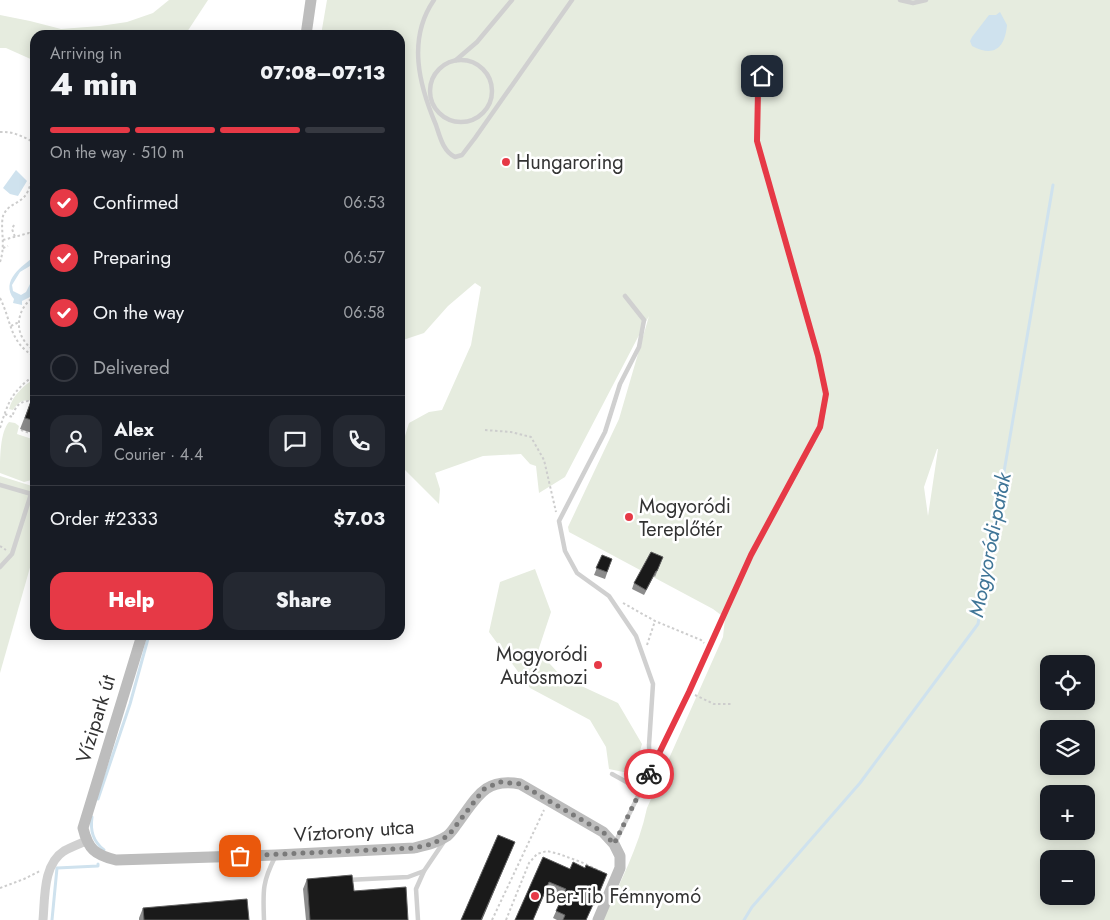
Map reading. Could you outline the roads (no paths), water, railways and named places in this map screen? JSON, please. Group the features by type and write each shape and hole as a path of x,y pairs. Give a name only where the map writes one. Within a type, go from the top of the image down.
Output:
{"street":[{"path":"307,30 311,0"},
{"name":"Vízipark út","path":"86,841 83,828 86,814 140,640"},
{"name":"Víztorony utca","path":"86,841 99,855 116,860 414,848 432,844 448,836 484,789 500,782 520,784 603,832 614,844"},
{"path":"43,920 51,865 63,851 86,841"},
{"path":"598,920 620,868 620,856 614,844"}],"lane":[{"path":"434,0 424,19 419,35 418,68 427,104 441,139 446,150 455,157 462,155 476,138 572,0"},
{"path":"456,60 466,60 476,64 484,70 490,79 492,89 491,100 487,109 470,122 460,123 445,118 434,108 429,88 432,78 446,63 456,60 477,42 512,0"},
{"path":"900,0 912,3 926,0"},
{"path":"614,844 689,692 751,555 820,427 826,394 818,356 757,141 758,91 766,60"},
{"path":"625,296 644,320 639,347 620,384 605,432 559,521 565,551 577,572 609,596 636,636 653,684 649,745 650,772"},
{"path":"0,485 30,494"},
{"path":"0,567 12,554 30,503"},
{"path":"612,774 641,790"},
{"path":"418,920 416,889 424,870 448,836"},
{"path":"264,920 263,891 266,875 276,855"},
{"path":"340,880 408,877 424,870"}],"water":[{"path":"1000,12 1007,25 1001,44 993,50 987,51 972,46 970,41 972,37 989,15 996,15"},
{"path":"16,170 27,181 18,196 10,194 3,188"},
{"path":"30,260 30,266 20,272 12,285 13,291 21,295 26,292 30,284 30,297 22,301 22,305 13,303 14,299 10,292 11,280 19,269"}],"waterway":[{"name":"Mogyoródi-patak","path":"744,920 752,907 860,783 978,624 1053,185"},
{"path":"98,799 130,704 148,640"},
{"path":"92,817 91,827 93,835 97,843 104,850"},
{"path":"52,920 57,868 98,866 98,864"}],"place":[{"name":"Hungaroring","path":"506,162"},
{"name":"Mogyoródi Tereplőtér","path":"629,517"},
{"name":"Mogyoródi Autósmozi","path":"598,665"},
{"name":"Ber-Tib Fémnyomó","path":"535,896"}]}
